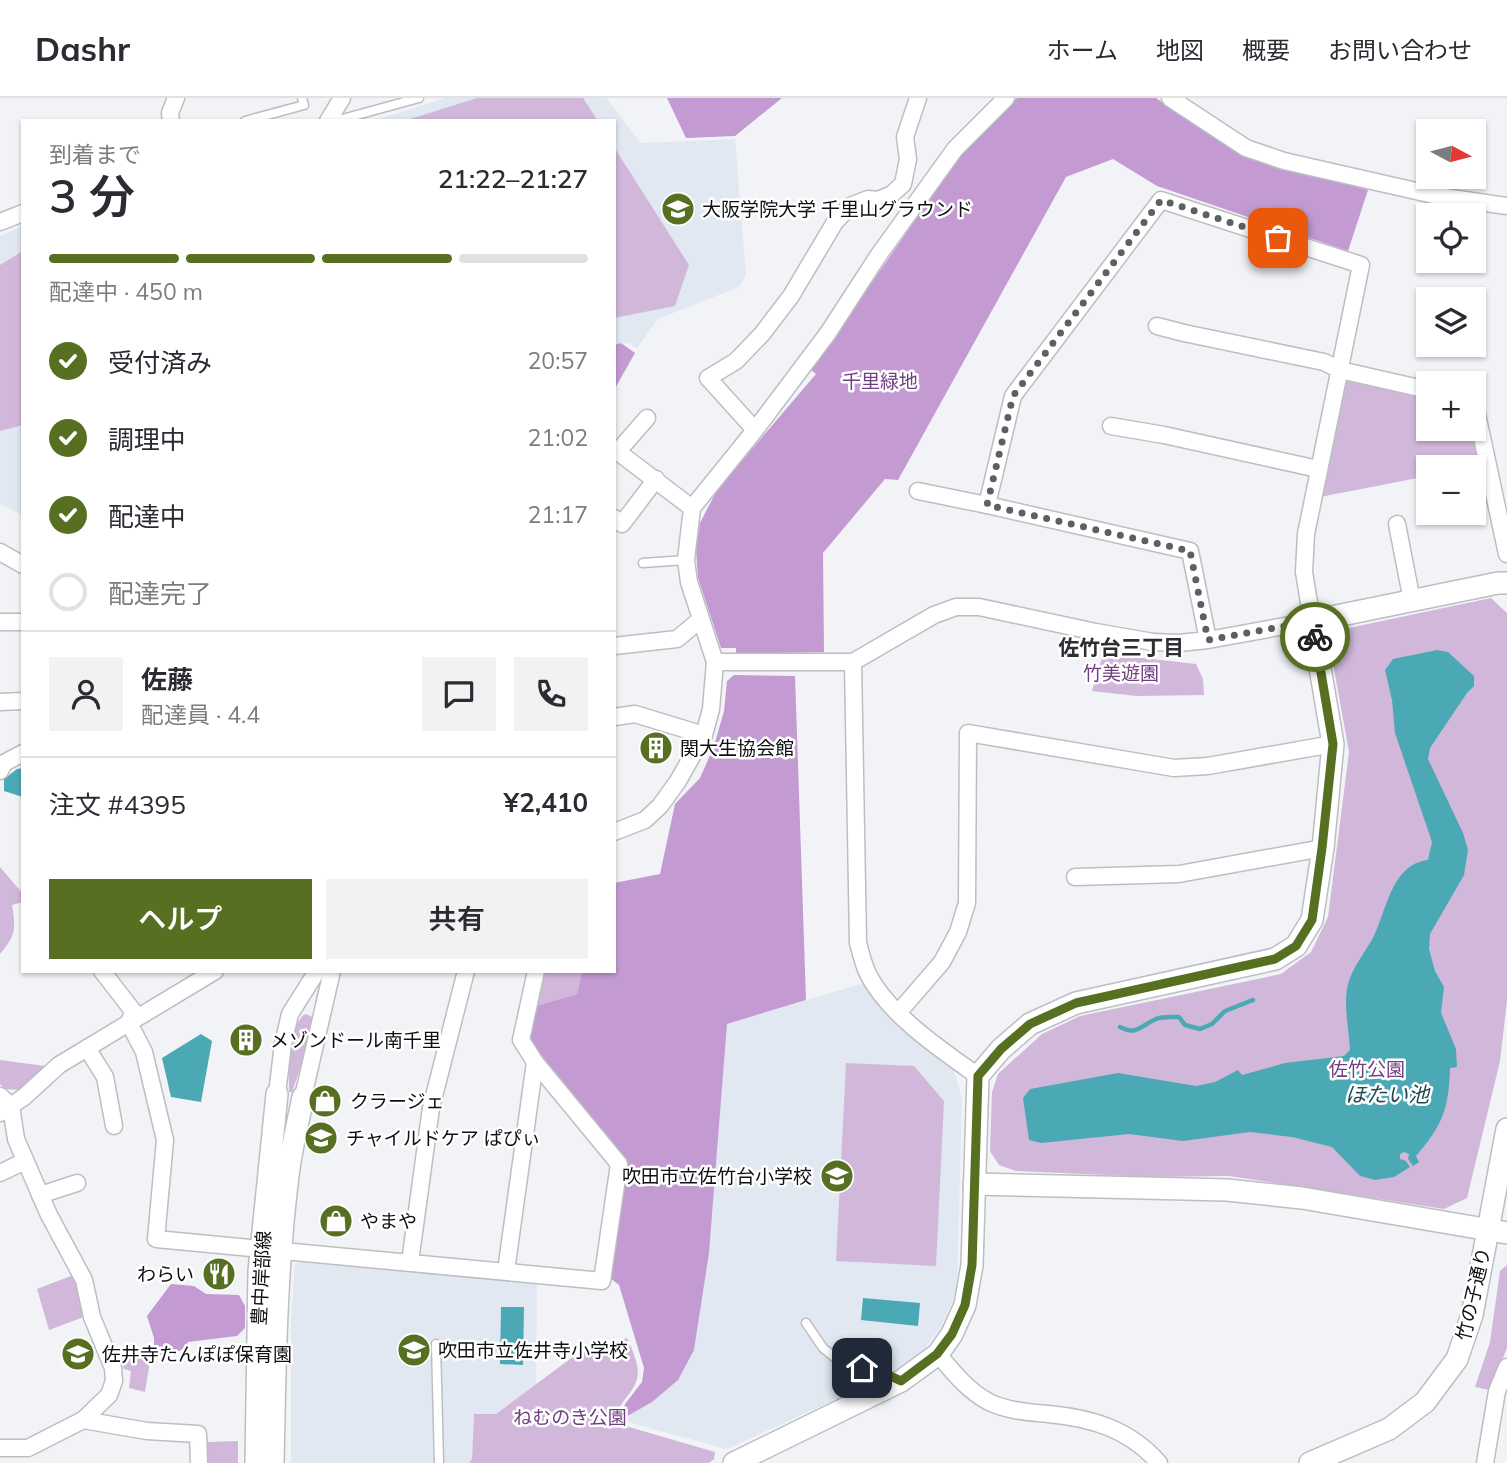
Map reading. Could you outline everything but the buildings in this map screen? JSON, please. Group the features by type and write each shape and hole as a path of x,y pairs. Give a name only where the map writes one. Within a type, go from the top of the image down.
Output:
{"street":[{"path":"171,119 170,113 176,98"},
{"path":"329,119 342,98"},
{"path":"755,430 708,378 736,361 762,334 791,296 835,222 850,206 868,199 878,200 892,194 903,184 908,159 905,138 918,98"},
{"path":"616,831 645,820 660,806 678,781 704,735 711,709 715,663 689,582 686,560 692,508 828,333 878,257 956,149 1006,98"},
{"path":"1170,98 1246,148 1284,161 1438,196 1507,206"},
{"path":"734,1463 901,1381 937,1354 952,1334 965,1305 972,1265 978,1076 1001,1049 1030,1024 1076,1003 1275,959 1296,946 1312,920 1333,744 1304,572 1306,534 1361,265 1161,200 1013,396 987,505"},
{"path":"0,222 21,215"},
{"path":"1157,326 1324,362 1340,370 1416,387"},
{"path":"647,418 617,449 692,508"},
{"path":"1111,426 1318,469"},
{"path":"1483,441 1507,554"},
{"path":"616,520 622,524 656,480"},
{"path":"918,491 1190,551 1208,640"},
{"path":"1397,524 1412,601"},
{"path":"0,552 21,564"},
{"path":"715,663 853,662 934,615 956,607 979,607 1096,632 1153,642 1179,643 1312,621 1507,583"},
{"path":"622,650 677,639 701,620"},
{"path":"0,622 21,622"},
{"path":"853,662 858,943 867,973 880,994 898,1013 954,1060 978,1076"},
{"path":"0,702 21,701"},
{"path":"616,717 635,714 704,735"},
{"path":"898,1013 942,962 958,932 967,902 968,733 1174,768 1208,766 1333,744"},
{"path":"0,771 4,763 21,753"},
{"path":"1074,877 1179,874 1322,848"},
{"path":"104,973 133,1011 129,1023 144,1052 165,1140 156,1239 603,1281 619,1164 535,1062 521,1040 536,973"},
{"path":"0,1448 28,1448 83,1420 108,1395 114,1381 113,1368 92,1317 84,1280 40,1195 4,1105 59,1065 212,973"},
{"path":"276,1094 290,1014 316,973"},
{"path":"303,1097 332,973"},
{"path":"410,1262 431,1108 465,973"},
{"path":"290,1014 304,1006 316,1009 322,1023"},
{"path":"87,1048 105,1077 114,1126"},
{"path":"506,1271 535,1062"},
{"name":"豊中岸部線","path":"256,1463 270,1250 276,1094"},
{"name":"豊中岸部線","path":"274,1463 275,1315 270,1250 303,1097"},
{"name":"竹の子通り","path":"1310,1463 1389,1429 1425,1402 1457,1359 1498,1231 1507,1129"},
{"path":"0,1173 25,1161"},
{"path":"40,1195 77,1183"},
{"path":"974,1184 1227,1190 1302,1198 1498,1231"},
{"path":"937,1354 963,1383 988,1401 1013,1410 1103,1423 1129,1436 1158,1463"},
{"path":"1485,1463 1497,1391 1507,1367"},
{"path":"83,1420 147,1431 198,1434 199,1463"}],"lane":[{"path":"252,119 304,105 302,98"},
{"path":"342,119 418,98"},
{"path":"643,563 686,560"},
{"path":"806,1323 823,1348 844,1365 880,1371 901,1381"},
{"path":"436,1343 439,1463"}],"shaded area":[{"name":"大阪学院大学 千里山グラウンド","path":"446,98 606,98 641,143 735,139 746,275 739,287 658,319 637,348 628,343 616,344 616,119 378,119"},
{"path":"21,227 21,515 0,503 0,236"},
{"name":"吹田市立佐竹台小学校","path":"864,983 894,1019 954,1070 962,1099 957,1290 941,1327 924,1349 885,1377 727,1449 627,1422 624,1418 652,1402 694,1350 709,1253 727,1024"},
{"name":"吹田市立佐井寺小学校","path":"302,1259 537,1281 536,1385 496,1414 474,1414 472,1459 469,1463 291,1463 291,1315 295,1265"}],"green space":[{"path":"477,98 583,98 597,119 410,119"},
{"path":"667,98 782,98 735,136 686,138"},
{"name":"千里緑地","path":"1017,98 1156,98 1242,156 1368,190 1348,251 1157,186 1113,159 1066,177 898,480 885,479 823,553 824,652 736,654 736,648 721,648 698,578 696,550 700,523 717,490 816,374 811,370 959,157"},
{"path":"616,150 689,265 675,306 616,318"},
{"path":"21,252 21,426 0,431 0,265"},
{"path":"621,343 635,353 616,386 616,344"},
{"path":"1352,380 1416,393 1416,441 1477,441 1480,455 1416,455 1416,478 1320,497 1346,382"},
{"name":"佐竹公園","path":"1491,598 1507,613 1507,1001 1500,1061 1467,1198 1444,1209 1229,1176 1150,1177 1016,1171 999,1165 990,1151 992,1092 998,1074 1042,1034 1080,1016 1281,974 1311,952 1328,917 1349,752 1330,647 1344,629"},
{"name":"竹美遊園","path":"1105,648 1143,658 1196,664 1203,679 1204,695 1137,696 1092,691"},
{"path":"734,675 795,676 806,1000 727,1024 709,1253 694,1350 678,1380 652,1402 624,1418 625,1404 642,1382 644,1368 619,1285 610,1278 626,1162 528,1040 536,1006 577,994 582,973 616,973 616,883 660,874 675,804 700,778 714,746 724,711 727,681"},
{"path":"0,867 21,892 21,903 12,905 13,931 0,954"},
{"path":"544,973 582,973 577,994 536,1006"},
{"path":"305,1014 311,1016 313,1031 292,1092 289,1092 292,1039"},
{"path":"0,1060 45,1066 20,1090 5,1089 0,1084"},
{"path":"846,1063 914,1066 944,1101 936,1266 836,1261"},
{"path":"1507,1265 1507,1348 1490,1390 1475,1387 1490,1342 1500,1271"},
{"path":"76,1274 89,1315 49,1330 37,1289"},
{"path":"171,1284 194,1286 206,1294 239,1295 245,1306 245,1328 237,1336 188,1342 182,1350 173,1354 154,1354 154,1338 147,1316"},
{"name":"ねむのき公園","path":"627,1338 636,1359 638,1377 616,1416 622,1425 715,1452 714,1459 709,1463 469,1463 472,1459 474,1414 496,1414 574,1356"},
{"path":"123,1350 151,1355 145,1392 129,1388 131,1371 124,1369 121,1362"},
{"path":"238,1441 238,1463 204,1463 205,1446 208,1442"}],"water":[{"name":"ほたい池","path":"1437,650 1448,652 1474,676 1474,686 1430,748 1428,759 1463,833 1468,850 1464,875 1430,934 1429,949 1435,971 1444,987 1441,1013 1456,1049 1457,1067 1450,1068 1446,1106 1438,1126 1416,1156 1419,1162 1413,1166 1408,1159 1409,1154 1404,1152 1400,1154 1400,1159 1406,1161 1410,1167 1394,1177 1375,1180 1360,1176 1332,1147 1292,1137 1250,1132 1183,1141 1129,1134 1041,1143 1029,1140 1023,1098 1030,1089 1118,1073 1196,1086 1215,1082 1238,1070 1242,1075 1285,1063 1344,1056 1350,1050 1346,1001 1350,978 1374,936 1392,889 1406,870 1416,863 1428,860 1432,842 1395,733 1392,700 1385,670 1393,659"},
{"path":"21,768 21,796 4,791 4,779"},
{"path":"201,1034 212,1041 201,1102 171,1097 162,1058"},
{"path":"863,1298 920,1303 918,1326 861,1320"},
{"path":"501,1307 524,1307 523,1365 500,1364"}],"waterway":[{"path":"1120,1027 1135,1030 1158,1018 1179,1017 1185,1025 1200,1029 1212,1024 1225,1011 1253,1000"}],"way so far":[{"path":"1278,238 1161,200 1013,396 987,505 1190,551 1208,640 1312,621 1315,637"}],"place":[{"name":"大阪学院大学 千里山グラウンド","path":"678,209"},
{"name":"関大生協会館","path":"656,748"},
{"name":"メゾンドール南千里","path":"246,1040"},
{"name":"クラージェ","path":"325,1101"},
{"name":"チャイルドケア ぱぴぃ","path":"321,1138"},
{"name":"吹田市立佐竹台小学校","path":"837,1176"},
{"name":"やまや","path":"336,1221"},
{"name":"わらい","path":"219,1274"},
{"name":"吹田市立佐井寺小学校","path":"414,1350"},
{"name":"佐井寺たんぽぽ保育園","path":"78,1354"}],"district":[{"name":"佐竹台三丁目","path":"1121,648"}],"route":[{"path":"862,1368 880,1371 901,1381 937,1354 952,1334 965,1305 972,1265 978,1076 1001,1049 1030,1024 1076,1003 1275,959 1296,946 1312,920 1333,744 1315,637"}]}
